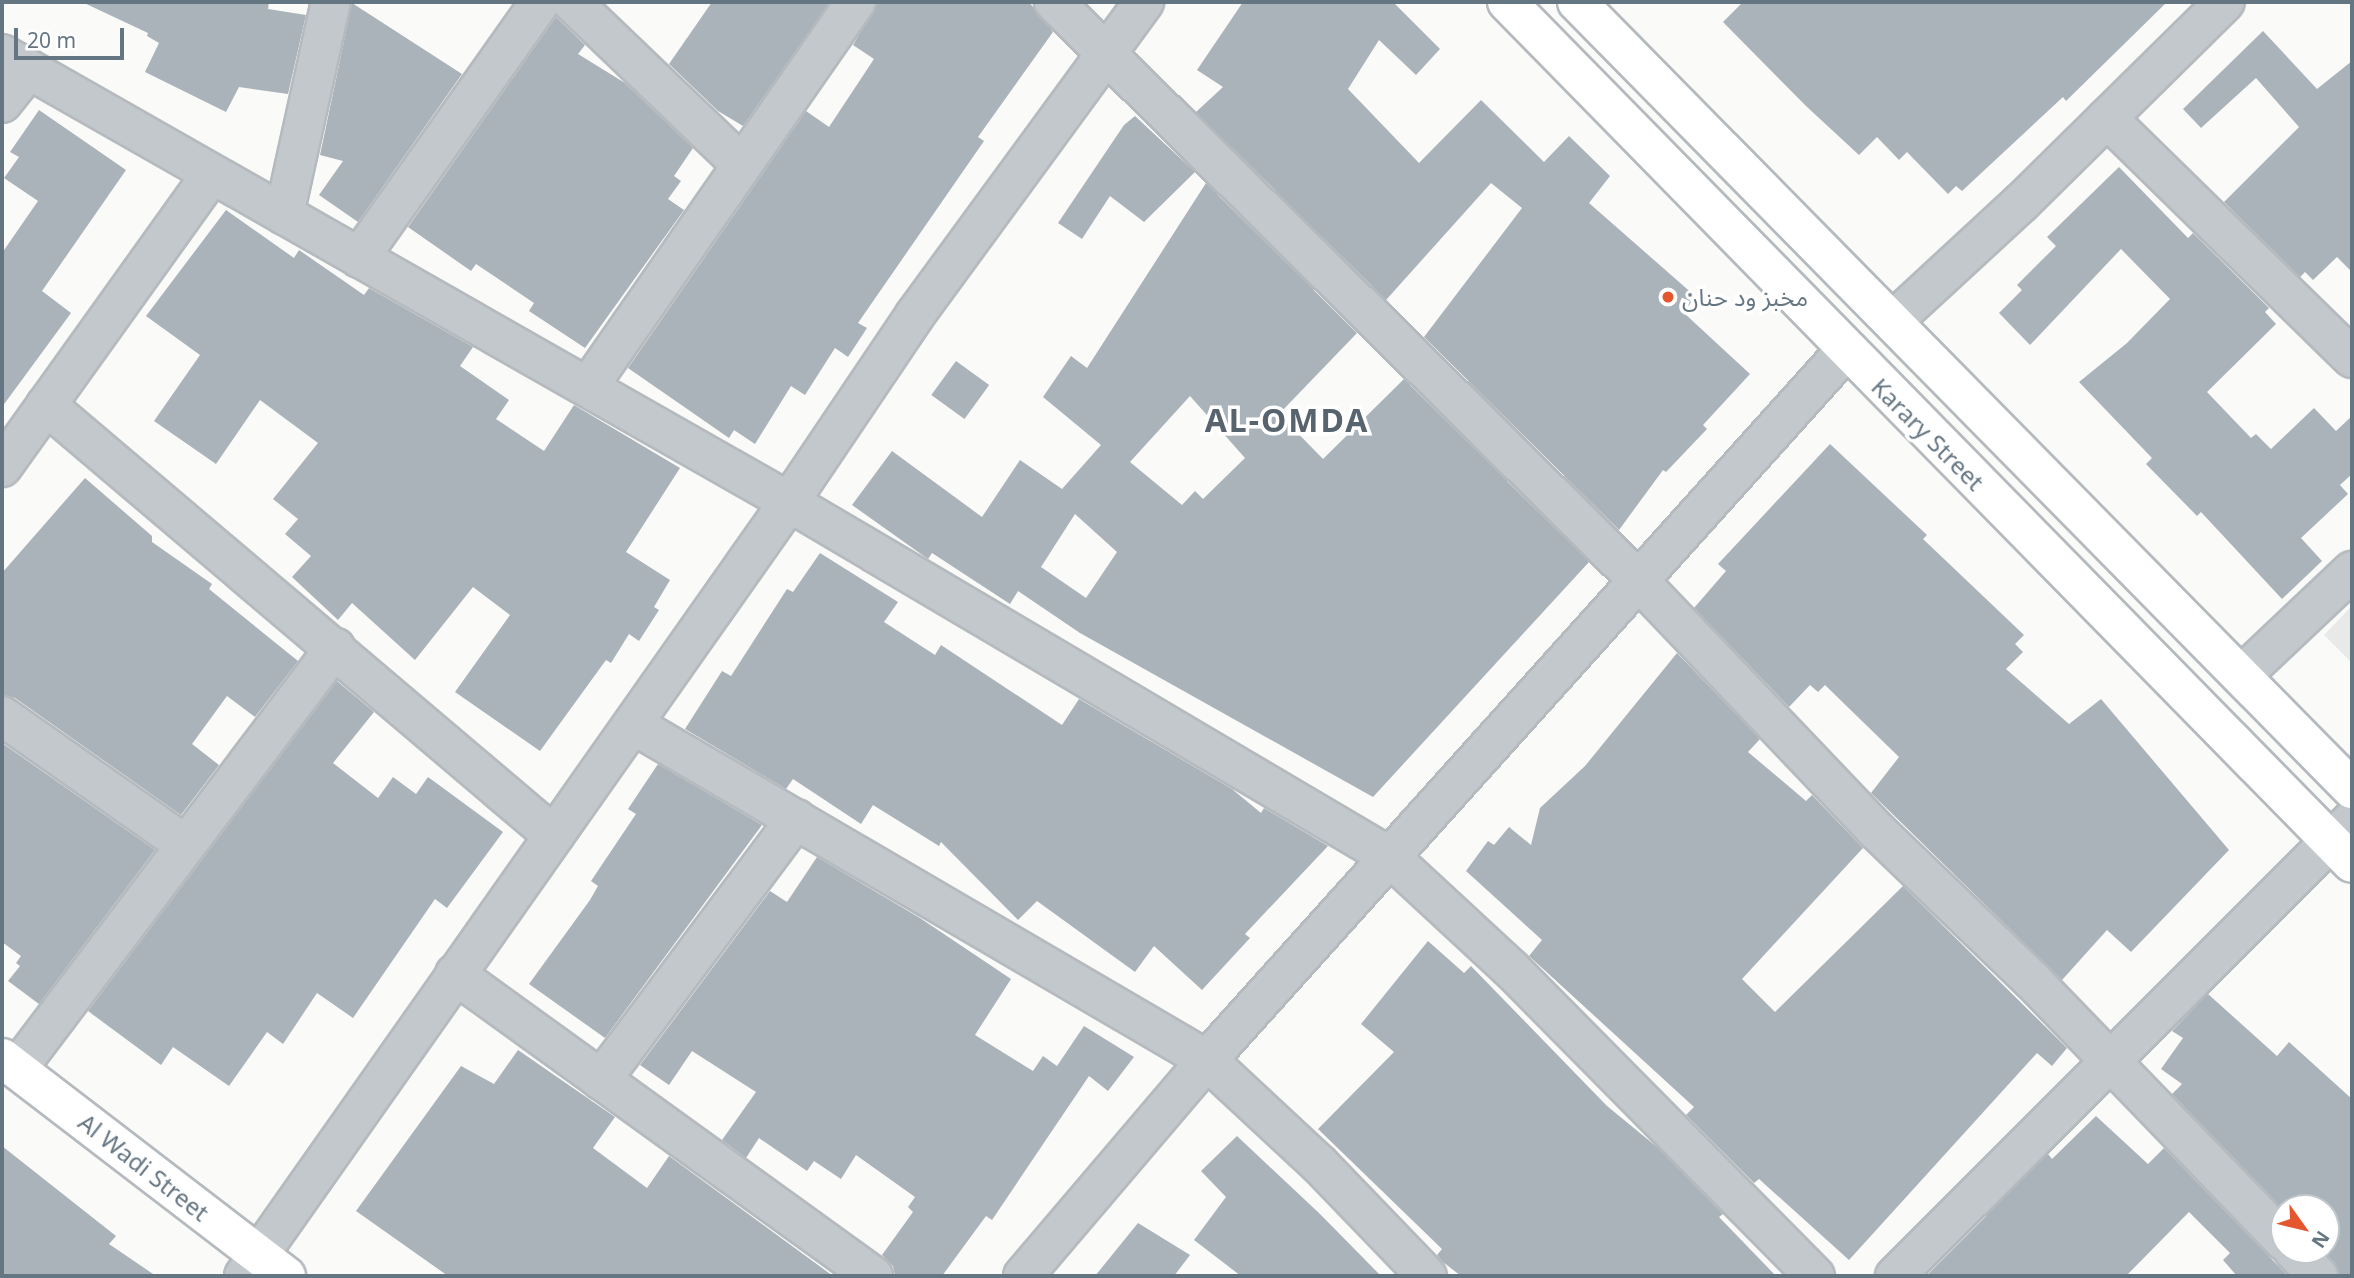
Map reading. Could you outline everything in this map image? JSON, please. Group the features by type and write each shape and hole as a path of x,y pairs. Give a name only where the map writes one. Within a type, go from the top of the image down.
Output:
{"main road":[{"name":"Karary Street","path":"1507,2 1846,350 2345,842"},
{"path":"1577,2 1638,62 1746,177 1894,320 2352,789"},
{"path":"1603,98 1638,62"},
{"name":"Al Wadi Street","path":"9,1064 263,1270"}],"street":[{"path":"285,215 331,2"},
{"path":"359,258 540,2"},
{"path":"572,2 741,163"},
{"path":"588,387 741,163 856,2"},
{"path":"1055,2 1637,579 1876,830 2032,980 2106,1061 2270,1227"},
{"path":"263,1270 455,974 634,725 915,315 1104,52 1144,2"},
{"path":"1894,320 2225,2"},
{"path":"2,103 15,61 789,502 1390,857 1521,978 1815,1276"},
{"path":"2106,118 2352,358"},
{"path":"2,467 212,174"},
{"path":"1023,1276 1207,1060 1637,579 1846,350"},
{"path":"46,405 554,836"},
{"path":"2241,676 2352,571"},
{"path":"9,1064 335,648"},
{"path":"2,716 183,844"},
{"path":"634,725 1207,1060 1320,1165 1427,1276"},
{"path":"601,1080 796,820"},
{"path":"1895,1276 2106,1061 2345,842"},
{"path":"455,974 873,1276"}],"shaded area":[{"path":"2352,606 2352,663 2324,635"}],"building":[{"path":"82,2 269,2 268,9 306,15 288,94 239,87 226,112 145,72 159,43 147,36 148,33"},
{"path":"712,2 830,2 743,126 718,111 669,64"},
{"path":"878,2 1029,2 1053,32 978,137 984,141 858,323 867,328 848,357 835,348 805,395 791,386 755,444 734,430 729,438 628,368 806,111 829,127 874,59 853,45"},
{"path":"1243,2 1393,2 1440,49 1416,75 1379,40 1348,89 1419,163 1481,100 1544,162 1569,136 1610,176 1589,203 1695,296 1684,313 1750,374 1703,425 1707,429 1666,472 1663,470 1619,530 1424,337 1522,208 1491,183 1386,300 1196,112 1223,87 1197,70"},
{"path":"1743,2 2167,2 2066,101 2063,97 1962,191 1956,186 1948,194 1907,152 1899,160 1877,137 1859,155 1806,106 1723,22"},
{"path":"352,3 462,74 358,222 319,195 343,161 320,155"},
{"path":"556,17 585,45 578,54 625,83 693,148 674,176 681,181 668,199 684,210 585,348 529,311 534,303 476,264 471,271 408,227"},
{"path":"2263,31 2317,89 2352,61 2352,272 2337,257 2313,280 2305,272 2300,277 2224,202 2299,127 2256,78 2201,128 2183,109"},
{"path":"39,110 126,170 42,291 71,313 2,407 2,253 38,201 4,178 19,157 10,152"},
{"path":"1135,116 1195,172 1144,222 1110,196 1082,239 1058,223 1124,125"},
{"path":"2119,167 2188,238 2193,233 2269,308 2265,312 2276,324 2207,392 2251,438 2256,434 2271,449 2314,408 2336,431 2352,416 2352,474 2340,485 2348,494 2301,538 2322,561 2282,599 2201,512 2197,516 2146,464 2152,458 2079,382 2127,343 2170,299 2121,249 2030,345 1999,313 2022,290 2017,285 2056,246 2047,237"},
{"path":"1206,183 1357,333 1279,414 1323,459 1404,379 1589,562 1373,797 1080,633 1018,591 1010,604 932,553 928,559 852,505 892,451 982,517 1020,460 1062,489 1101,445 1043,397 1071,356 1087,368","holes":["1190,396 1245,458 1203,499 1195,491 1182,505 1130,462","1075,514 1117,552 1086,598 1041,567"]},
{"path":"226,210 294,258 299,250 364,295 369,288 473,347 460,366 509,400 496,419 544,451 574,405 680,468 626,552 670,580 654,607 659,610 639,641 629,634 611,663 606,660 540,751 455,692 510,615 473,587 415,660 352,603 338,620 292,577 311,556 285,534 298,519 273,499 318,443 260,400 216,464 154,421 200,355 146,316"},
{"path":"956,361 989,385 964,419 931,395"},
{"path":"1830,444 1927,535 1923,539 2024,635 2015,644 2023,652 2006,669 2069,724 2101,699 2229,850 2131,952 2107,930 2062,980 1871,793 1899,757 1825,685 1818,692 1810,685 1789,707 1694,608 1726,571 1718,564"},
{"path":"85,478 152,536 152,542 212,584 209,589 298,661 255,717 227,696 192,744 219,765 181,815 15,698 2,695 2,573"},
{"path":"820,553 898,602 884,622 935,655 941,645 1062,725 1079,699 1232,789 1261,813 1264,808 1328,846 1245,934 1250,938 1202,990 1154,946 1135,972 1037,901 1018,920 941,842 939,846 873,805 861,824 793,779 786,789 685,729 722,671 731,676 787,589 793,592"},
{"path":"1677,653 1760,739 1748,752 1806,801 1812,795 1863,848 1742,979 1775,1012 1903,886 2067,1048 2052,1066 2037,1053 1849,1260 1759,1179 1754,1183 1686,1115 1694,1107 1529,956 1542,940 1466,871 1488,841 1494,845 1509,827 1531,845 1540,808 1585,766"},
{"path":"337,681 374,712 333,763 378,798 393,777 416,794 428,777 503,832 447,908 435,899 353,1018 317,993 283,1044 267,1032 229,1086 173,1047 161,1065 88,1011"},
{"path":"2,743 155,850 39,1004 8,981 20,966 16,963 21,956 2,942"},
{"path":"658,764 762,825 605,1038 529,984 590,900 598,886 591,881 636,814 628,809"},
{"path":"817,857 920,918 1011,979 975,1035 1033,1071 1043,1056 1057,1066 1084,1026 1134,1057 1108,1091 1089,1076 992,1220 986,1216 942,1276 895,1276 893,1266 882,1255 913,1212 908,1207 915,1197 856,1155 841,1179 814,1161 807,1171 759,1138 746,1158 722,1140 756,1092 692,1051 669,1085 640,1065 770,891 787,902"},
{"path":"1428,941 1464,973 1471,966 1607,1106 1657,1147 1723,1214 1719,1217 1776,1276 1461,1276 1443,1262 1437,1255 1442,1249 1318,1129 1394,1052 1361,1024"},
{"path":"2208,994 2277,1056 2289,1042 2352,1099 2352,1276 2339,1276 2332,1264 2340,1264 2340,1194 2270,1196 2172,1094 2182,1084 2161,1069 2183,1038 2172,1031"},
{"path":"518,1050 615,1117 593,1148 647,1188 669,1156 833,1276 448,1276 356,1211 461,1066 494,1084"},
{"path":"2096,1116 2148,1164 2164,1148 2270,1257 2270,1264 2276,1264 2288,1276 2237,1276 2223,1260 2230,1253 2189,1212 2126,1276 1926,1276 2048,1154 2052,1159"},
{"path":"1237,1136 1381,1276 1241,1276 1194,1240 1226,1197 1201,1171"},
{"path":"2,1146 116,1236 109,1244 156,1276 2,1276"},
{"path":"1138,1223 1190,1255 1174,1276 1095,1276"}],"place":[{"name":"مخبز ود حنان","path":"1668,297"}],"district":[{"name":"AL-OMDA","path":"1287,420"}]}
